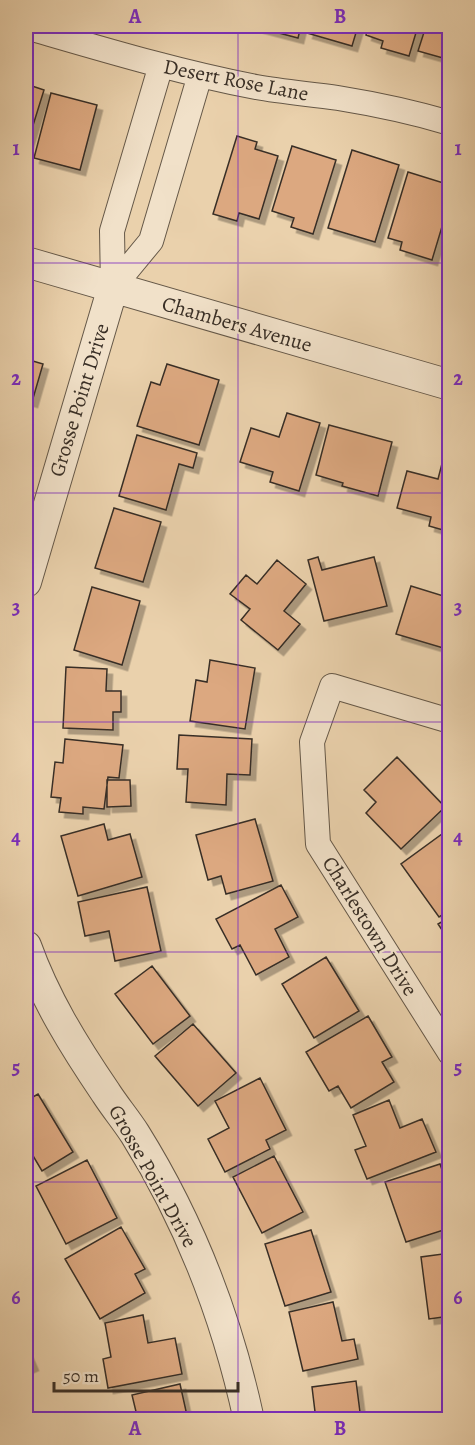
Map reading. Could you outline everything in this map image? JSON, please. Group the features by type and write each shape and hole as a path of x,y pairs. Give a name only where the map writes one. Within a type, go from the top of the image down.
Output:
{"street":[{"name":"Desert Rose Lane","path":"26,27 200,75 257,87 338,98 402,110 450,123"},
{"path":"113,287 112,231 161,65"},
{"path":"113,287 151,241 200,75"},
{"path":"135,152 174,160"},
{"name":"Chambers Avenue","path":"26,262 450,385"},
{"name":"Grosse Point Drive","path":"26,582 113,287"},
{"name":"Charlestown Drive","path":"450,720 332,686 312,742 318,844 450,1053"},
{"name":"Grosse Point Drive","path":"26,946 36,975 62,1025 135,1134 174,1203 210,1283 239,1374 249,1419"}],"building":[{"path":"252,26 301,26 298,38"},
{"path":"310,26 358,26 352,46 307,33"},
{"path":"369,26 418,26 409,56 381,48 383,41 366,35"},
{"path":"426,26 450,26 450,60 418,51"},
{"path":"26,84 44,90 26,148"},
{"path":"51,93 97,105 80,170 34,158"},
{"path":"237,136 257,142 255,149 278,156 259,219 239,213 237,221 213,214"},
{"path":"292,146 336,160 313,234 291,227 294,218 272,211"},
{"path":"352,150 399,165 375,242 328,228"},
{"path":"408,172 450,185 450,200 432,260 400,250 402,242 388,238"},
{"path":"450,235 450,262 442,259"},
{"path":"26,359 43,364 32,402 26,400"},
{"path":"167,364 219,380 199,445 137,426 151,382 160,385"},
{"path":"287,413 320,423 299,491 270,482 273,472 240,462 251,428 279,437"},
{"path":"329,425 392,442 378,496 342,486 343,483 316,475"},
{"path":"137,435 197,453 193,468 179,464 166,510 119,496"},
{"path":"444,456 450,458 450,532 429,526 431,517 397,508 407,471 438,479"},
{"path":"114,508 161,522 143,582 95,568"},
{"path":"318,557 322,570 374,557 387,606 324,621 308,560"},
{"path":"277,560 306,584 284,611 300,624 278,650 241,620 250,609 230,594 246,575 257,584"},
{"path":"411,586 450,598 450,650 396,634"},
{"path":"92,587 140,601 122,665 74,650"},
{"path":"210,660 255,668 245,729 190,721 196,680 207,682"},
{"path":"66,667 107,669 106,691 121,691 121,712 113,712 113,730 63,728"},
{"path":"179,735 252,739 250,775 227,774 226,805 186,802 188,769 177,769"},
{"path":"65,739 123,745 119,778 108,777 104,809 83,807 83,814 59,812 61,798 51,797 55,762 63,763"},
{"path":"397,757 445,807 401,849 366,813 376,802 364,790"},
{"path":"107,780 130,780 131,806 107,807"},
{"path":"255,819 273,881 226,894 221,876 208,880 196,835"},
{"path":"104,824 108,840 130,834 142,877 78,896 61,836"},
{"path":"442,834 450,844 450,909 439,917 401,864"},
{"path":"281,885 298,917 275,929 289,957 256,975 240,945 232,949 216,919"},
{"path":"147,887 161,951 115,961 109,931 85,936 78,902"},
{"path":"450,917 450,942 438,924"},
{"path":"326,957 359,1011 314,1038 282,984"},
{"path":"152,966 190,1016 153,1044 115,994"},
{"path":"368,1016 392,1057 382,1062 394,1082 351,1108 338,1086 329,1091 306,1052"},
{"path":"193,1024 236,1073 198,1106 155,1056"},
{"path":"260,1078 286,1130 266,1140 270,1149 225,1172 208,1139 229,1128 215,1101"},
{"path":"38,1094 73,1152 42,1171 26,1144 26,1101"},
{"path":"389,1100 400,1128 422,1119 436,1152 367,1179 355,1150 366,1146 353,1115"},
{"path":"274,1156 303,1212 262,1233 233,1177"},
{"path":"87,1160 117,1218 66,1244 36,1186"},
{"path":"440,1164 450,1192 450,1228 406,1242 385,1182"},
{"path":"121,1227 145,1269 135,1274 145,1293 100,1319 65,1259"},
{"path":"311,1230 331,1292 285,1306 265,1244"},
{"path":"450,1253 450,1316 429,1319 421,1257"},
{"path":"333,1302 342,1341 354,1339 358,1359 303,1371 289,1312"},
{"path":"143,1315 148,1343 175,1338 182,1374 108,1388 103,1359 111,1357 105,1323"},
{"path":"450,1325 450,1363 444,1326"},
{"path":"26,1349 33,1365 26,1368"},
{"path":"356,1381 361,1420 316,1420 312,1387"},
{"path":"180,1384 188,1420 138,1420 132,1395"},
{"path":"45,1415 46,1420 26,1420 26,1418"}]}
